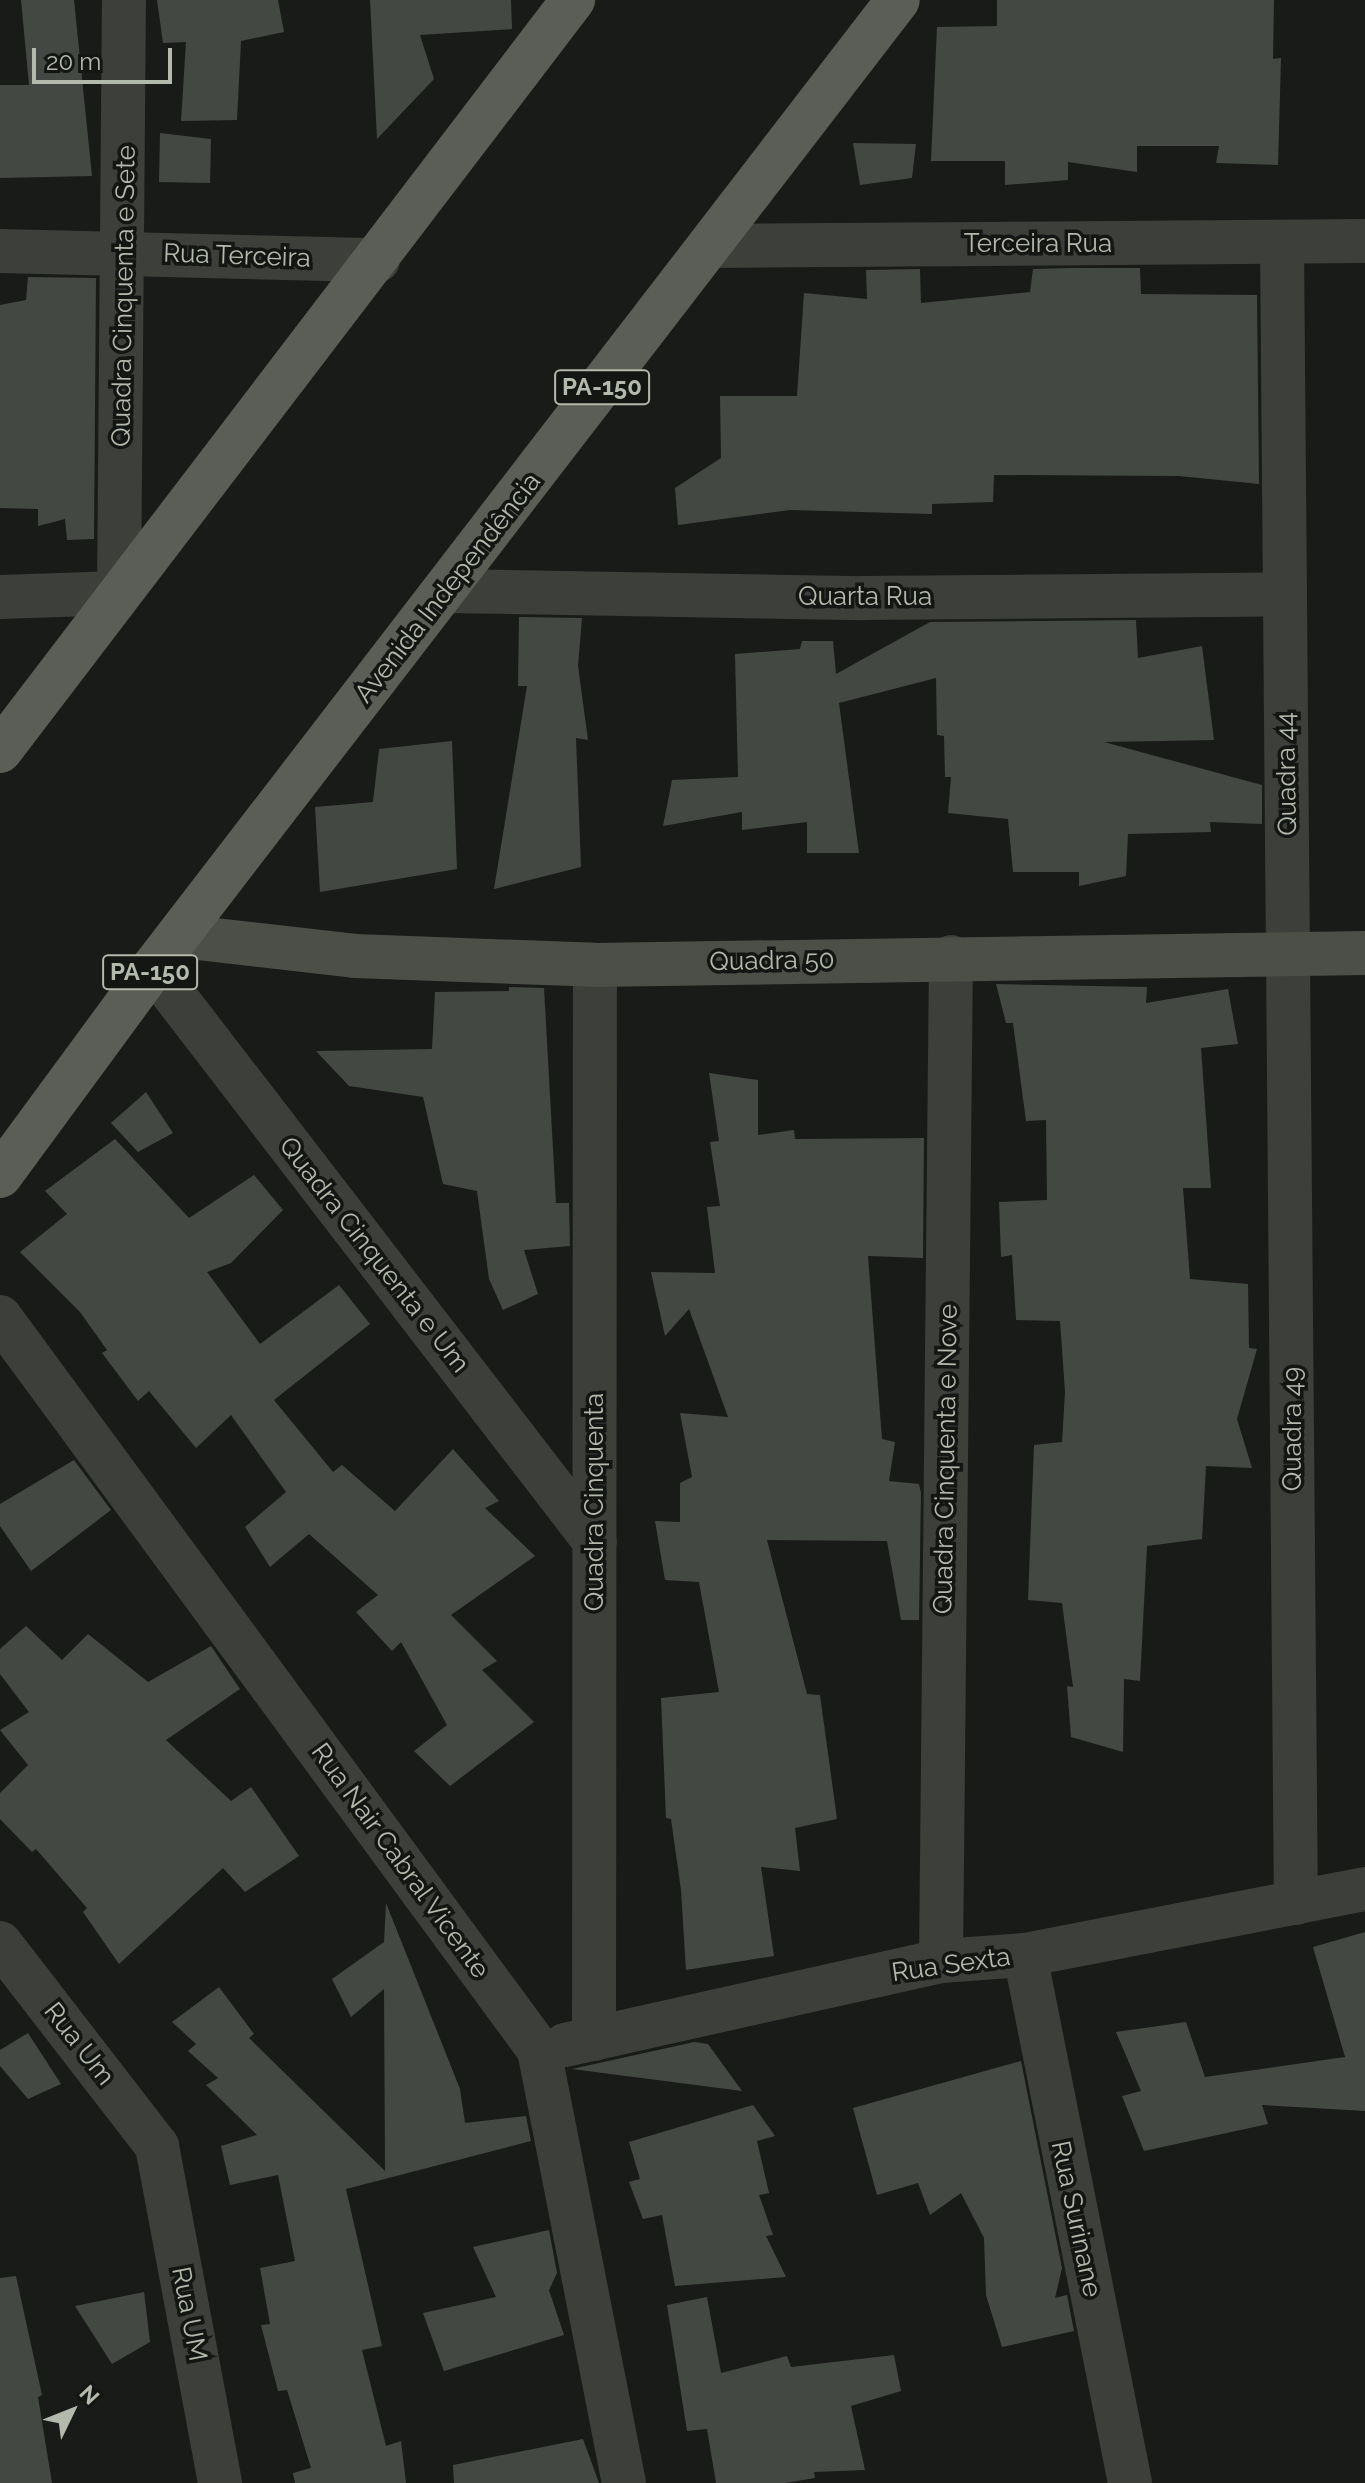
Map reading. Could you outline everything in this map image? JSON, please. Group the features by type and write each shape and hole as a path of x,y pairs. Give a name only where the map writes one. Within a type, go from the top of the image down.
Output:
{"main road":[{"path":"0,751 378,260 573,0"},
{"name":"Avenida Independência","path":"0,1176 166,952 898,0"}],"street":[{"name":"Quadra Cinquenta e Sete","path":"119,593 125,253 124,0"},
{"name":"Terceira Rua","path":"710,246 1365,241"},
{"name":"Quadra 44","path":"1282,243 1289,954"},
{"name":"Rua Terceira","path":"0,251 378,260"},
{"name":"Quarta Rua","path":"446,591 863,598 1284,594"},
{"path":"0,597 119,593"},
{"name":"Quadra 50","path":"166,952 595,965 951,957 1365,953"},
{"name":"Quadra Cinquenta e Um","path":"166,952 595,1542"},
{"name":"Quadra 49","path":"1289,954 1296,1903"},
{"name":"Quadra Cinquenta e Nove","path":"941,1961 951,957"},
{"name":"Quadra Cinquenta","path":"594,2039 595,965"},
{"name":"Rua Nair Cabral Vicente","path":"0,1317 539,2050 624,2483"},
{"name":"Rua Sexta","path":"539,2050 941,1961 1025,1955 1365,1889"},
{"name":"Rua Um","path":"0,1943 157,2146"},
{"name":"Rua Surinane","path":"1025,1955 1130,2483"},
{"name":"Rua UM","path":"157,2146 220,2483"}],"building":[{"path":"21,0 74,0 92,176 0,178 0,85 29,85"},
{"path":"157,0 278,0 284,32 241,41 237,120 181,121 186,42 163,43"},
{"path":"370,0 511,0 512,29 420,35 434,79 377,139"},
{"path":"997,0 1274,0 1273,59 1281,58 1278,165 1216,163 1219,146 1137,146 1137,172 1068,162 1068,180 1005,185 1005,161 931,161 937,27 997,26"},
{"path":"160,133 211,139 210,183 159,182"},
{"path":"853,143 916,144 912,178 860,185"},
{"path":"1140,268 1141,294 1257,295 1259,484 1179,476 994,475 993,502 932,504 932,514 790,510 678,525 675,488 721,458 720,396 797,396 804,293 867,299 866,270 920,269 921,303 1030,292 1033,269"},
{"path":"28,277 96,278 94,539 67,540 65,519 38,526 38,509 0,508 0,305 26,300"},
{"path":"519,617 582,618 578,666 588,740 576,738 581,867 494,889 527,686 518,686"},
{"path":"1136,620 1138,658 1202,646 1214,740 1104,742 1262,785 1262,824 1210,822 1211,832 1128,834 1126,876 1079,886 1079,872 1013,872 1008,819 948,813 951,777 945,777 944,736 937,735 936,678 839,703 859,853 807,853 807,822 742,830 742,812 663,826 672,780 738,777 735,654 800,649 802,641 833,641 836,674 930,622"},
{"path":"452,741 457,869 320,892 315,807 373,802 379,749"},
{"path":"996,984 1147,987 1146,1003 1228,989 1238,1044 1201,1048 1211,1188 1183,1188 1190,1279 1248,1284 1249,1348 1257,1349 1237,1419 1252,1468 1206,1466 1202,1539 1147,1546 1140,1681 1124,1679 1123,1752 1071,1737 1067,1686 1073,1687 1062,1603 1028,1600 1034,1445 1062,1442 1065,1392 1060,1321 1016,1320 1012,1255 1001,1257 999,1202 1047,1200 1046,1120 1026,1121 1013,1023 1006,1023"},
{"path":"509,987 544,988 556,1203 569,1203 570,1246 524,1250 538,1294 503,1310 489,1279 477,1191 443,1184 423,1097 349,1086 316,1051 432,1049 435,992 509,991"},
{"path":"709,1073 758,1080 758,1135 794,1130 795,1139 924,1138 923,1258 868,1256 882,1439 895,1442 889,1481 919,1484 921,1493 919,1620 901,1620 887,1541 767,1540 807,1694 820,1695 837,1819 795,1828 800,1871 761,1867 774,1956 686,1970 681,1890 671,1819 666,1818 661,1698 719,1692 699,1582 665,1580 655,1521 680,1522 680,1483 692,1477 680,1413 728,1417 689,1309 665,1336 651,1272 715,1273 707,1207 720,1206 710,1142 719,1141"},
{"path":"146,1092 173,1133 138,1152 111,1123"},
{"path":"115,1139 189,1218 254,1175 283,1210 231,1263 207,1272 260,1344 339,1285 370,1324 274,1400 333,1472 342,1465 395,1511 453,1449 499,1501 485,1508 535,1556 451,1615 497,1661 482,1670 534,1722 450,1786 414,1751 447,1725 401,1642 392,1651 356,1612 378,1595 309,1534 270,1567 245,1527 286,1492 231,1415 196,1448 149,1391 138,1401 102,1353 107,1350 80,1312 20,1252 67,1214 45,1191"},
{"path":"74,1460 111,1510 31,1571 0,1526 0,1504"},
{"path":"26,1626 62,1660 88,1634 148,1682 211,1646 240,1689 166,1740 231,1801 251,1787 299,1856 245,1892 223,1868 119,1964 83,1912 87,1908 36,1849 32,1852 0,1819 0,1793 28,1765 0,1730 29,1712 0,1674 0,1649"},
{"path":"386,1903 460,2089 465,2123 526,2116 531,2141 346,2189 382,2346 362,2350 386,2446 401,2441 406,2483 295,2483 293,2473 311,2468 287,2390 278,2391 261,2325 270,2324 260,2268 295,2261 278,2175 230,2185 221,2146 257,2135 206,2085 218,2078 188,2051 196,2044 172,2022 219,1987 254,2034 249,2038 385,2171 384,1989 351,2017 332,1979 384,1942"},
{"path":"1365,1932 1365,2111 1262,2105 1268,2124 1144,2151 1122,2096 1141,2091 1116,2032 1186,2022 1205,2077 1345,2057 1313,1947"},
{"path":"28,2033 61,2084 28,2099 0,2066 0,2050"},
{"path":"694,2042 708,2044 742,2091 572,2069"},
{"path":"1021,2061 1062,2268 1055,2298 1067,2295 1074,2331 1002,2347 986,2295 984,2238 961,2193 930,2215 918,2183 877,2195 853,2108"},
{"path":"753,2105 775,2136 757,2141 769,2193 759,2195 773,2235 766,2236 786,2277 675,2286 662,2215 643,2219 629,2182 640,2179 629,2142"},
{"path":"549,2230 557,2273 549,2290 564,2335 444,2371 423,2313 496,2297 473,2247"},
{"path":"16,2276 42,2395 38,2397 52,2483 0,2483 0,2278"},
{"path":"144,2292 150,2342 112,2364 75,2306"},
{"path":"707,2297 721,2373 787,2356 791,2367 894,2355 901,2391 851,2406 865,2470 814,2472 815,2478 785,2483 716,2483 707,2429 687,2431 667,2305"},
{"path":"583,2439 599,2483 454,2483 453,2465"}]}
